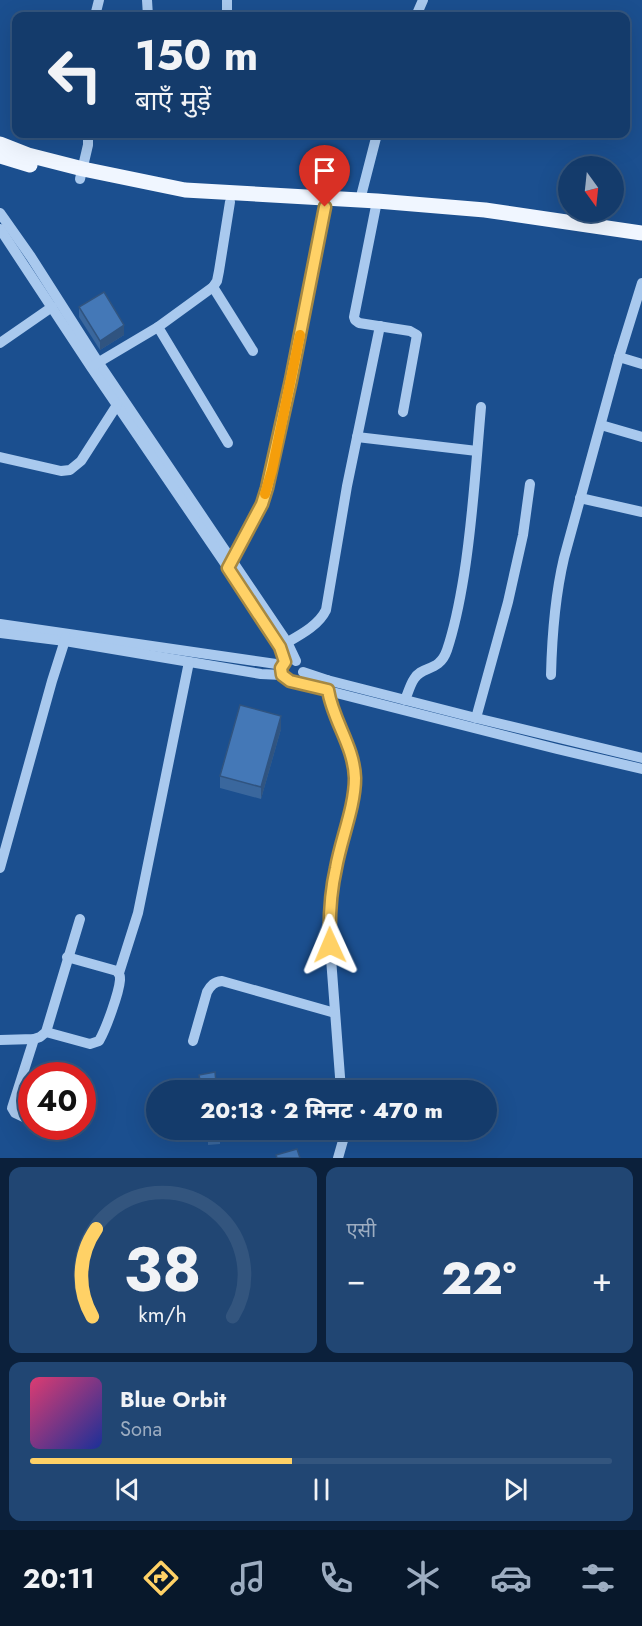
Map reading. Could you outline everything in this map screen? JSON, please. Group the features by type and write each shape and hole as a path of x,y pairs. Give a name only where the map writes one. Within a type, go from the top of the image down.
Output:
{"main road":[{"path":"0,144 82,174 185,190 326,202 485,210 642,233"},
{"path":"0,156 184,199 230,202 360,200 376,205 642,243"}],"street":[{"path":"82,174 88,138"},
{"path":"360,200 376,138"},
{"path":"95,364 158,327 213,287 219,271 230,202"},
{"path":"230,564 262,504 267,488 326,202"},
{"path":"376,205 354,317 359,323 410,331 417,335 403,412"},
{"path":"0,213 31,257 117,405 230,564"},
{"path":"0,229 52,307 95,364 283,645 286,680 328,685 405,700 642,759"},
{"path":"550,675 558,582 642,283"},
{"path":"213,287 253,351"},
{"path":"0,343 52,307"},
{"path":"283,645 317,622 326,610 357,437 380,326"},
{"path":"158,327 228,443"},
{"path":"620,357 642,364"},
{"path":"0,457 61,471 70,470 81,461 117,405"},
{"path":"405,700 414,678 438,664 447,651 459,605 468,550 481,407"},
{"path":"601,425 642,437"},
{"path":"357,437 477,451"},
{"path":"476,718 523,535 530,484"},
{"path":"580,498 642,512"},
{"path":"0,624 261,674 286,666"},
{"path":"0,633 66,638 286,666 301,665 303,672 300,678 293,682"},
{"path":"0,868 66,638"},
{"path":"46,1032 90,1044 99,1041 108,1021 120,982 119,973 138,913 189,662"},
{"path":"303,672 328,685 557,749 642,769"},
{"path":"328,685 332,710 349,748 355,776 354,791 329,907 340,1080"},
{"path":"0,1040 34,1039 46,1032 80,919"},
{"path":"67,957 119,973"},
{"path":"193,1041 207,992 215,982 222,981 334,1013"},
{"path":"27,1062 34,1039"},
{"path":"18,1089 12,1108 18,1114"},
{"path":"338,1158 343,1140"}],"building":[{"path":"104,292 124,325 100,341 79,307"},
{"path":"240,705 281,716 261,787 220,776"},
{"path":"215,1072 216,1080 200,1080 199,1075"},
{"path":"297,1149 300,1158 277,1158 276,1155"}],"slow traffic":[{"path":"265,494 300,335"}],"route":[{"path":"325,207 272,470 262,504 228,568 280,647 285,662 281,672 286,680 328,690 332,710 349,748 355,776 354,791 329,907 330,945"}]}
